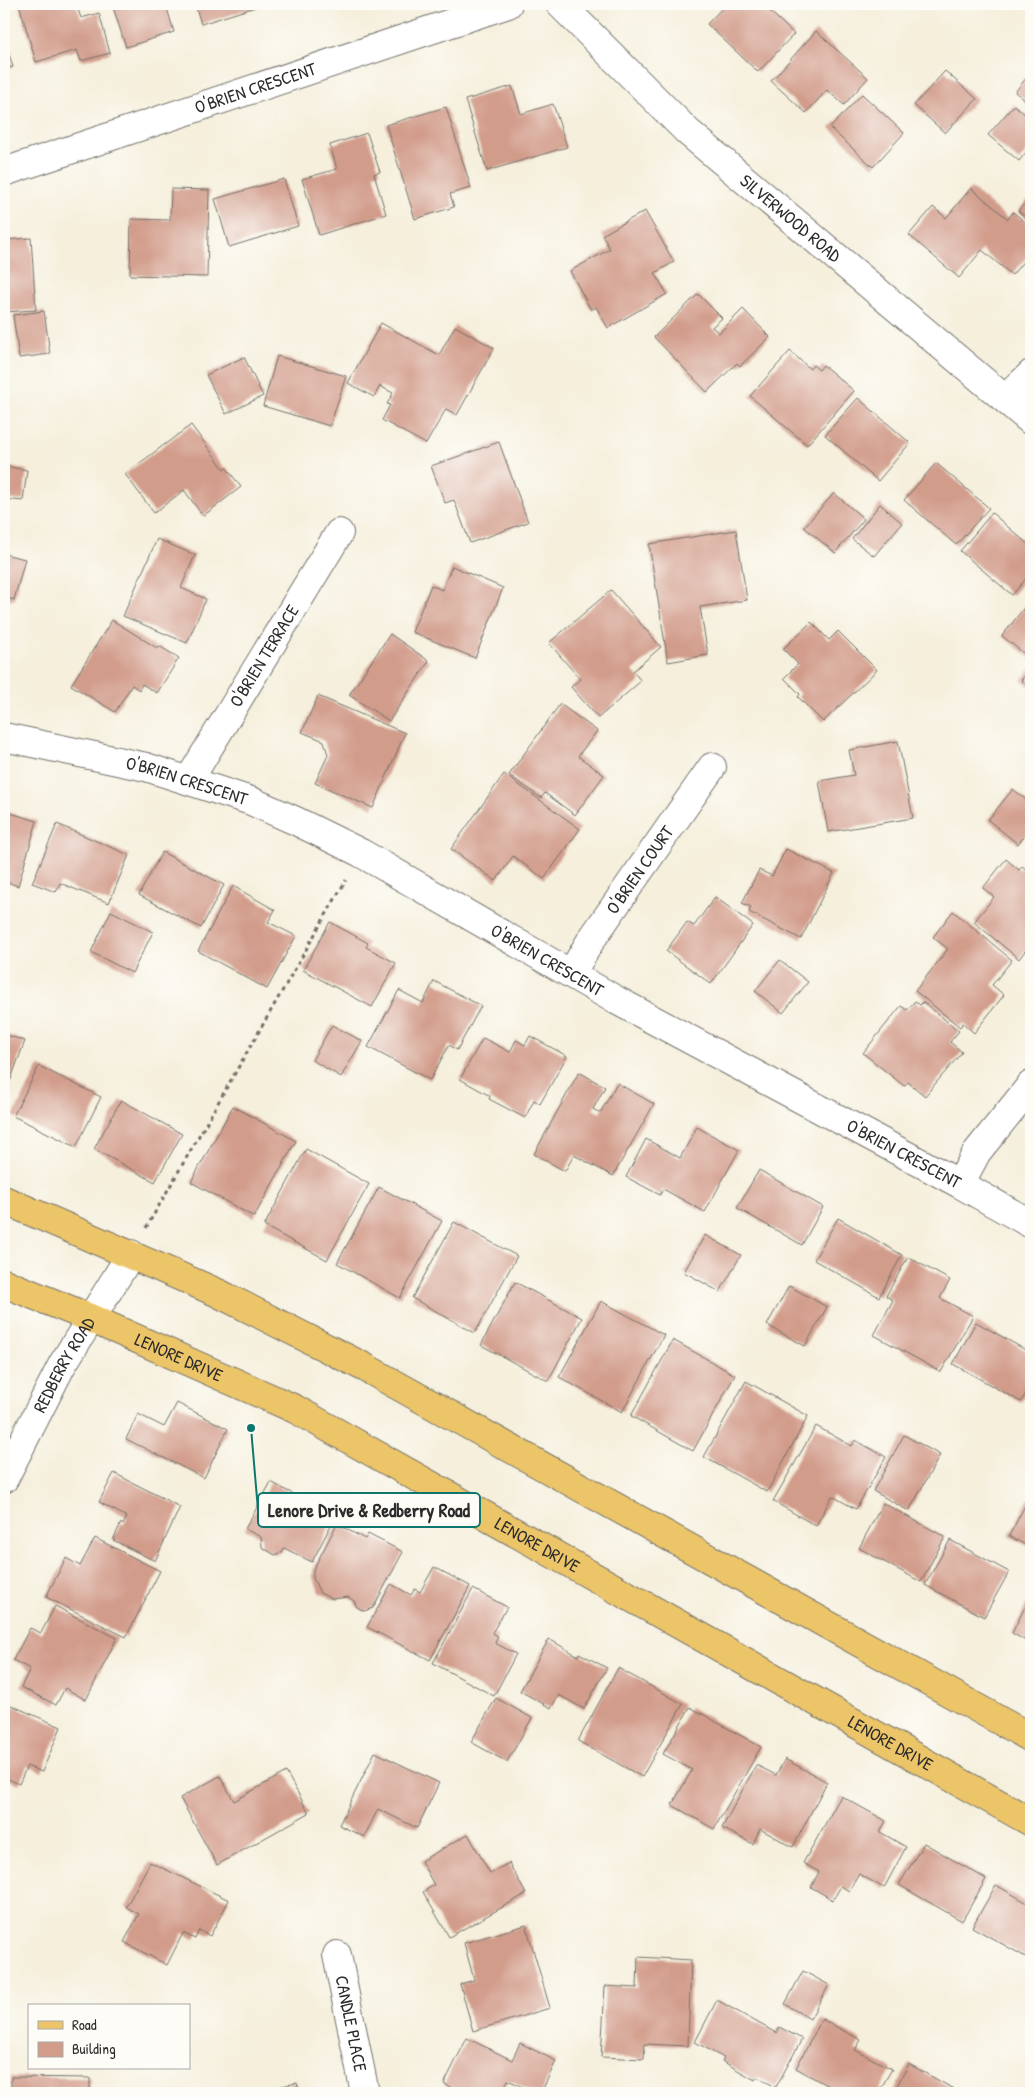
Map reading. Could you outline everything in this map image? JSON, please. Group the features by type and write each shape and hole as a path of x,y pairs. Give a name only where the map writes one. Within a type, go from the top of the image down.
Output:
{"main road":[{"path":"4,1200 218,1293 366,1368 1031,1738"},
{"name":"LENORE DRIVE","path":"4,1283 90,1318 295,1409 1031,1822"}],"street":[{"name":"O'BRIEN CRESCENT","path":"4,172 508,4"},
{"name":"SILVERWOOD ROAD","path":"560,4 688,132 1031,421"},
{"path":"1005,399 1031,374"},
{"name":"O'BRIEN TERRACE","path":"189,780 339,533"},
{"name":"O'BRIEN CRESCENT","path":"4,737 146,767 251,801 296,820 361,853 571,974 960,1184 977,1152 1031,1084"},
{"name":"O'BRIEN COURT","path":"571,974 591,940 712,767"},
{"path":"960,1184 1031,1224"},
{"name":"REDBERRY ROAD","path":"4,1479 62,1366 131,1254"},
{"name":"CANDLE PLACE","path":"337,1955 365,2093"}],"path":[{"path":"150,1220 345,883"}],"building":[{"path":"19,4 76,4 81,18 99,13 110,53 81,61 77,50 36,62"},
{"path":"112,4 169,4 166,5 174,32 126,47"},
{"path":"195,4 265,4 201,24"},
{"path":"726,4 762,4 794,34 758,72 707,24"},
{"path":"816,31 868,78 844,105 827,90 806,113 771,81"},
{"path":"4,38 13,67 4,70"},
{"path":"945,71 977,99 945,133 914,105"},
{"path":"1031,72 1031,105 1015,92"},
{"path":"512,86 521,114 553,104 567,147 487,171 465,100"},
{"path":"862,94 904,133 873,167 830,128"},
{"path":"1014,105 1031,119 1031,146 1019,161 988,135"},
{"path":"446,107 471,188 450,194 454,207 415,219 386,125"},
{"path":"367,133 380,172 374,174 386,214 319,235 302,179 337,169 330,145"},
{"path":"284,179 298,226 229,247 215,199"},
{"path":"971,188 1008,219 1013,212 1031,227 1031,252 1012,275 982,250 959,278 909,235 933,207 946,218"},
{"path":"171,189 209,190 207,277 130,275 131,219 170,220"},
{"path":"1031,196 1031,222 1018,211"},
{"path":"645,211 674,262 655,273 667,294 608,328 596,307 591,310 570,271 610,249 602,235"},
{"path":"31,238 36,310 4,312 4,240"},
{"path":"698,294 722,318 712,327 719,333 743,309 770,337 740,366 737,363 707,392 654,337"},
{"path":"44,311 50,354 19,358 13,315"},
{"path":"381,323 439,355 455,326 494,348 457,415 446,409 426,444 382,420 390,405 387,404 393,393 380,386 374,397 348,383"},
{"path":"790,351 810,369 813,365 819,370 823,365 854,391 807,445 750,396"},
{"path":"277,356 346,376 330,426 263,406"},
{"path":"244,357 263,396 226,414 206,375"},
{"path":"858,398 910,443 878,481 825,435"},
{"path":"191,425 224,469 226,467 241,487 203,516 184,490 154,513 125,474"},
{"path":"499,442 528,522 470,543 454,500 445,503 431,466"},
{"path":"936,463 989,508 956,545 904,500"},
{"path":"4,466 27,470 23,501 4,499"},
{"path":"834,493 864,519 835,553 804,527"},
{"path":"880,504 902,523 874,556 852,539"},
{"path":"992,513 1031,547 1031,573 1012,595 960,551"},
{"path":"736,530 747,600 700,607 708,655 668,662 649,544"},
{"path":"157,539 195,555 181,588 206,599 187,643 123,616"},
{"path":"4,554 25,559 14,600 4,597"},
{"path":"452,566 503,588 475,658 412,632 431,585 442,590"},
{"path":"611,590 661,647 633,671 641,681 598,718 571,687 580,679 549,643"},
{"path":"1031,599 1031,659 1002,636"},
{"path":"112,620 157,648 159,646 179,658 157,693 142,684 139,690 132,685 115,712 71,685"},
{"path":"811,622 829,640 838,631 877,670 823,722 798,697 800,694 784,678 798,664 783,649"},
{"path":"390,634 429,661 389,721 349,695"},
{"path":"1031,668 1031,688 1021,680"},
{"path":"318,696 405,733 373,808 315,783 328,755 324,741 302,732"},
{"path":"560,704 597,731 578,756 604,775 575,815 545,793 541,798 509,775"},
{"path":"898,741 913,818 828,832 819,781 854,775 849,750"},
{"path":"504,774 580,829 544,879 513,856 496,881 451,849"},
{"path":"1013,789 1031,804 1031,828 1018,844 988,820"},
{"path":"4,811 37,821 18,886 4,881"},
{"path":"57,824 129,855 109,903 60,883 56,892 32,883"},
{"path":"786,849 834,873 801,939 749,912 751,907 742,903 759,870 772,876"},
{"path":"162,852 224,885 201,928 139,895"},
{"path":"1006,859 1019,870 1022,866 1031,873 1031,943 1019,959 974,922 994,897 983,888"},
{"path":"233,886 275,910 268,922 296,936 267,989 198,951"},
{"path":"715,897 753,925 711,984 666,951 687,922 694,926"},
{"path":"111,911 153,932 132,973 91,952"},
{"path":"953,911 1012,960 992,985 1004,995 974,1033 963,1023 960,1027 915,991 948,949 933,937"},
{"path":"330,922 368,943 366,947 396,963 372,1007 303,970"},
{"path":"780,960 808,982 783,1013 755,991"},
{"path":"434,981 481,1006 457,1050 449,1045 430,1080 368,1047 399,990 423,1003"},
{"path":"915,1001 920,1005 923,1002 959,1031 950,1042 962,1052 925,1096 908,1082 904,1086 863,1053 901,1006 907,1010"},
{"path":"332,1025 362,1041 341,1077 312,1060"},
{"path":"4,1034 25,1041 9,1084 4,1082"},
{"path":"530,1036 567,1056 540,1104 534,1100 525,1118 489,1099 490,1096 460,1079 483,1038 510,1052 516,1040 525,1045"},
{"path":"39,1066 101,1097 76,1147 13,1116"},
{"path":"579,1072 605,1087 593,1109 600,1113 617,1083 654,1104 613,1176 574,1155 565,1171 534,1154"},
{"path":"121,1100 182,1134 155,1182 94,1149"},
{"path":"233,1106 296,1141 254,1217 191,1182"},
{"path":"697,1127 739,1150 705,1212 663,1189 660,1195 626,1177 646,1139 680,1158"},
{"path":"306,1149 369,1184 327,1260 264,1226"},
{"path":"759,1170 823,1207 802,1245 737,1208"},
{"path":"379,1187 442,1221 400,1298 337,1263"},
{"path":"838,1218 902,1255 879,1297 814,1260"},
{"path":"454,1222 517,1256 475,1333 412,1298"},
{"path":"705,1235 741,1255 720,1292 684,1272"},
{"path":"908,1257 950,1280 940,1298 973,1316 941,1372 874,1335 893,1300 886,1296"},
{"path":"515,1282 582,1318 548,1381 481,1345"},
{"path":"789,1286 827,1307 805,1346 767,1325"},
{"path":"601,1301 664,1335 622,1412 559,1377"},
{"path":"976,1322 1031,1353 1031,1384 1021,1402 953,1364"},
{"path":"673,1340 735,1375 693,1451 631,1416"},
{"path":"746,1381 808,1416 767,1492 704,1457"},
{"path":"177,1403 228,1429 204,1478 126,1439 138,1414 164,1427"},
{"path":"816,1426 852,1446 855,1440 886,1457 856,1509 832,1496 816,1526 773,1501"},
{"path":"904,1435 940,1455 909,1511 873,1491"},
{"path":"114,1473 180,1507 155,1561 113,1540 121,1523 123,1525 127,1517 99,1502"},
{"path":"271,1482 335,1517 312,1562 284,1548 282,1552 275,1555 262,1547 261,1537 245,1529"},
{"path":"1029,1498 1031,1499 1031,1548 1009,1536"},
{"path":"883,1503 945,1537 921,1582 859,1548"},
{"path":"337,1524 365,1539 368,1534 403,1552 373,1608 364,1611 357,1607 354,1601 348,1597 332,1599 320,1593 313,1578 313,1570"},
{"path":"95,1538 160,1571 126,1637 46,1597 66,1558 80,1566"},
{"path":"950,1540 1009,1572 984,1617 925,1585"},
{"path":"434,1567 470,1586 430,1660 367,1627 391,1584 411,1595 415,1589 420,1592"},
{"path":"473,1589 507,1607 492,1633 498,1636 495,1643 516,1654 494,1696 433,1663"},
{"path":"1031,1595 1031,1644 1012,1633"},
{"path":"55,1606 117,1638 86,1700 65,1688 56,1705 21,1687 30,1669 13,1660 30,1628 41,1633"},
{"path":"549,1639 578,1656 579,1653 607,1668 584,1709 559,1695 551,1708 520,1691"},
{"path":"618,1668 683,1704 642,1777 578,1741"},
{"path":"496,1698 532,1718 507,1762 471,1742"},
{"path":"4,1702 61,1727 42,1772 27,1766 19,1784 4,1777"},
{"path":"690,1707 761,1747 714,1829 672,1805 692,1770 663,1754"},
{"path":"375,1752 439,1783 417,1828 378,1809 364,1837 339,1825"},
{"path":"785,1759 827,1782 793,1847 760,1829 753,1844 722,1828 756,1765 776,1775"},
{"path":"286,1772 309,1813 217,1865 180,1798 220,1776 234,1801"},
{"path":"841,1796 886,1821 880,1832 906,1847 884,1888 859,1874 849,1891 841,1886 833,1900 811,1887 819,1872 803,1863"},
{"path":"468,1834 490,1873 509,1863 526,1894 449,1937 423,1892 434,1885 421,1861"},
{"path":"924,1843 986,1879 962,1921 899,1885"},
{"path":"150,1862 229,1900 210,1936 199,1930 195,1939 183,1933 167,1965 124,1942 139,1914 126,1907"},
{"path":"4,1872 8,1874 4,1886"},
{"path":"996,1885 1031,1905 1031,1960 972,1927"},
{"path":"526,1925 550,2008 473,2031 460,1984 474,1980 464,1943"},
{"path":"638,1957 691,1960 688,2046 645,2044 644,2059 601,2057 605,1986 637,1988"},
{"path":"803,1971 829,1985 810,2019 785,2004"},
{"path":"717,2000 776,2033 779,2027 802,2039 776,2087 757,2077 755,2080 722,2061 724,2058 695,2042"},
{"path":"822,2019 861,2040 855,2050 892,2069 878,2093 825,2093 828,2086 796,2068"},
{"path":"467,2038 512,2060 520,2043 556,2061 541,2093 535,2093 508,2080 503,2090 495,2086 491,2093 464,2093 444,2084"},
{"path":"909,2064 961,2093 893,2093"},
{"path":"11,2077 90,2078 90,2093 11,2093"},
{"path":"297,2083 299,2093 250,2092"}],"place":[{"name":"Lenore Drive & Redberry Road","path":"251,1428"}]}
